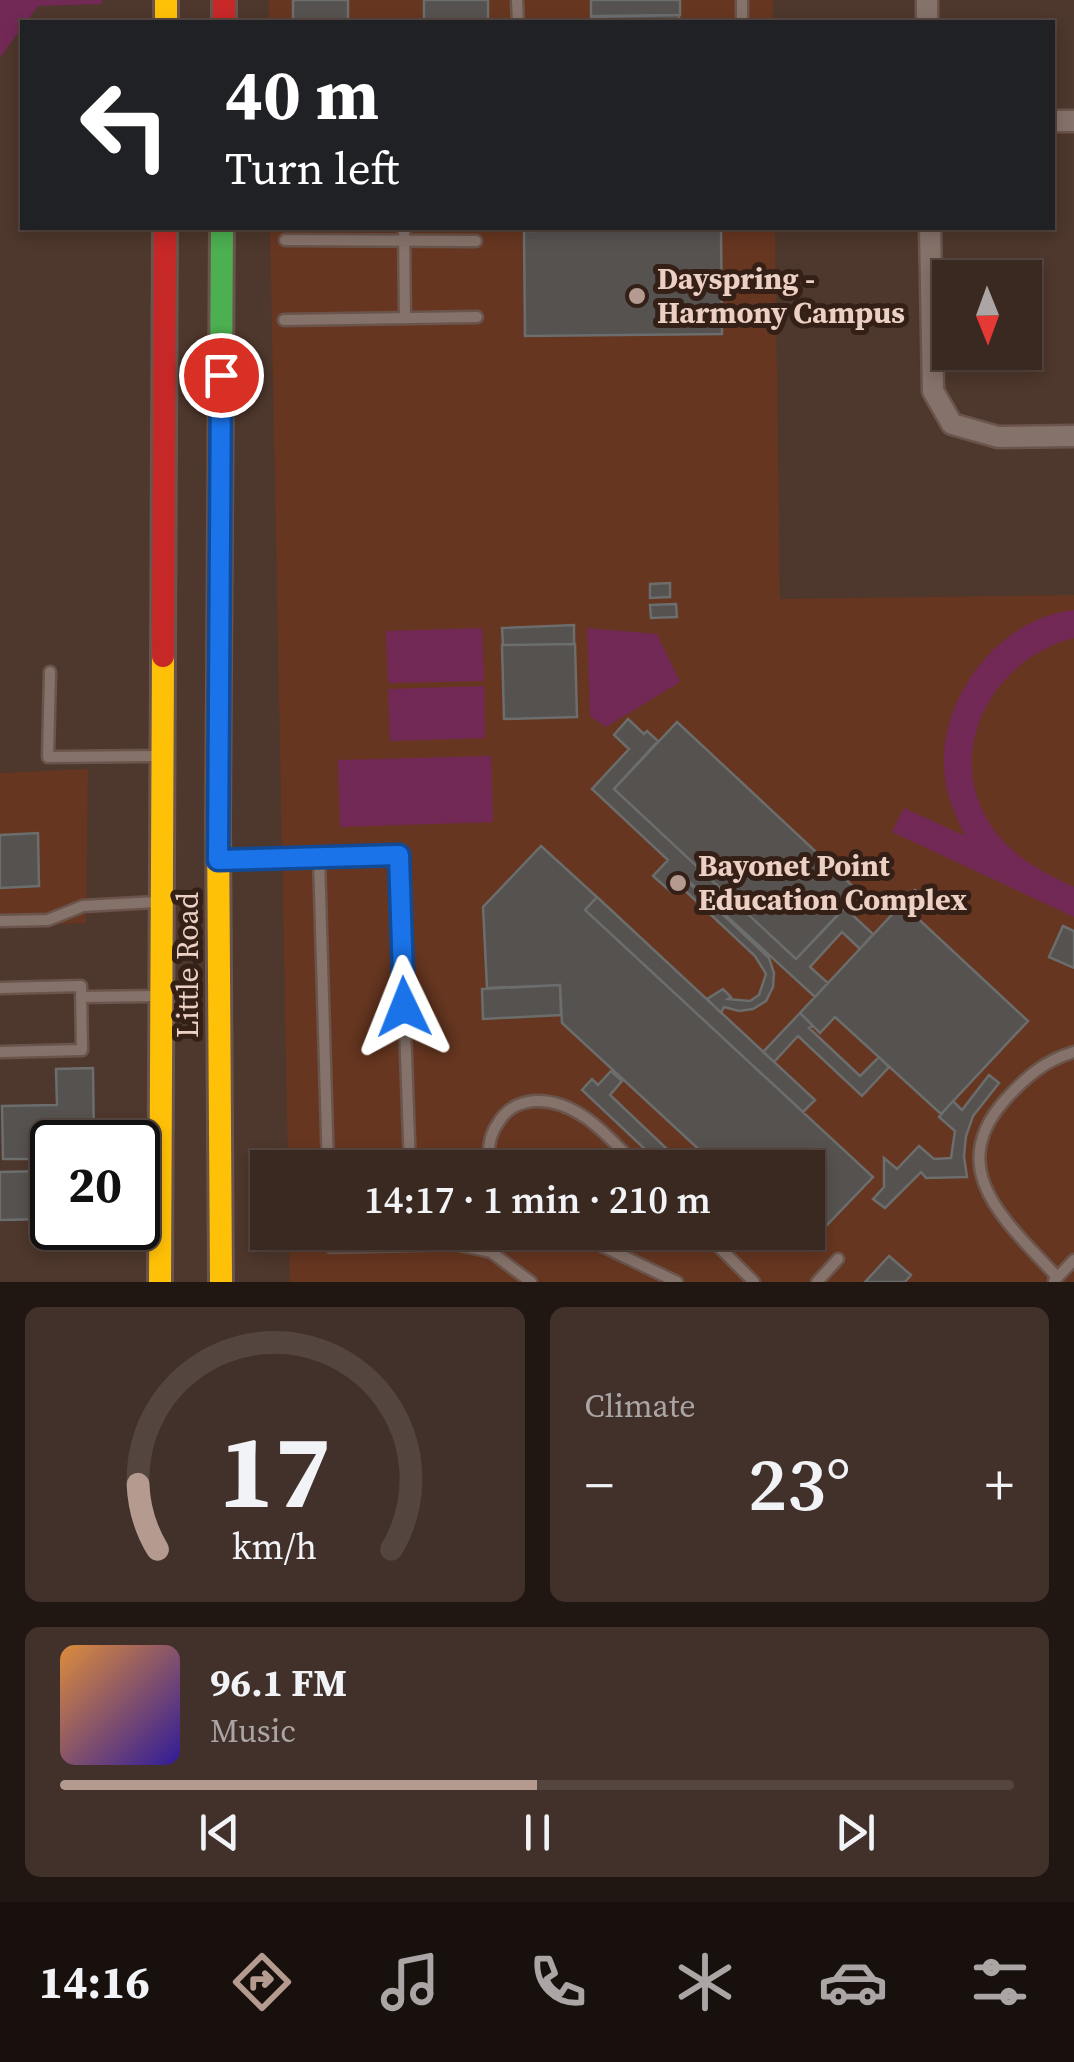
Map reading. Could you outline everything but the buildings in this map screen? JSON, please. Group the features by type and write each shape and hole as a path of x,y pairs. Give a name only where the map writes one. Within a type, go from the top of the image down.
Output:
{"main road":[{"name":"Little Road","path":"160,1282 165,230"},
{"name":"Little Road","path":"221,1282 218,860 222,230"}],"street":[{"path":"930,230 933,391 952,424 998,437 1074,436"}],"lane":[{"path":"404,230 405,318"},
{"path":"285,240 476,240"},
{"path":"284,320 477,317"},
{"path":"50,672 48,757 163,756"},
{"path":"218,860 399,855 409,1150"},
{"path":"319,858 327,1150"},
{"path":"0,921 48,920 84,906 162,902"},
{"path":"0,988 81,986 82,1050 0,1052"},
{"path":"81,997 162,996"},
{"path":"1074,1052 1051,1059 1024,1078 998,1108 981,1141 978,1162 982,1184 997,1210 1054,1280 1074,1260"},
{"path":"490,1150 490,1135 504,1111 524,1102 554,1101 592,1120 621,1150"},
{"path":"482,1250 491,1252 531,1282"},
{"path":"610,1250 677,1282"},
{"path":"722,1250 754,1282"},
{"path":"817,1282 838,1259"}],"shaded area":[{"path":"0,0 102,0 102,4 38,6 28,20 20,20 20,30 0,58"},
{"path":"269,0 773,0 773,20 269,20"},
{"name":"Bayonet Point Education Complex","path":"270,230 775,230 780,599 1074,595 1074,1282 290,1282 289,1250 825,1250 825,1150 288,1150"},
{"path":"1074,610 1074,638 1046,648 1021,665 984,710 972,766 977,796 990,824 1027,862 1074,887 1074,917 892,832 904,808 965,836 945,778 950,721 961,694 977,668 1020,629 1046,616"},
{"path":"482,628 484,681 388,683 386,631"},
{"path":"587,628 657,634 680,682 606,727 590,716"},
{"path":"484,686 485,738 390,741 388,689"},
{"path":"491,756 493,822 340,827 338,760"},
{"path":"88,769 86,923 0,926 0,773"}],"traffic: fast":[{"path":"218,822 222,230"}],"traffic: slow":[{"path":"166,0 166,20"},
{"path":"160,1282 163,656"},
{"path":"218,822 221,1282"}],"traffic: jam":[{"path":"224,0 224,20"},
{"path":"163,656 165,230"}],"place":[{"name":"Dayspring - Harmony Campus","path":"637,296"},
{"name":"Bayonet Point Education Complex","path":"678,883"}],"route":[{"path":"221,375 218,860 399,855 404,1007"}]}
